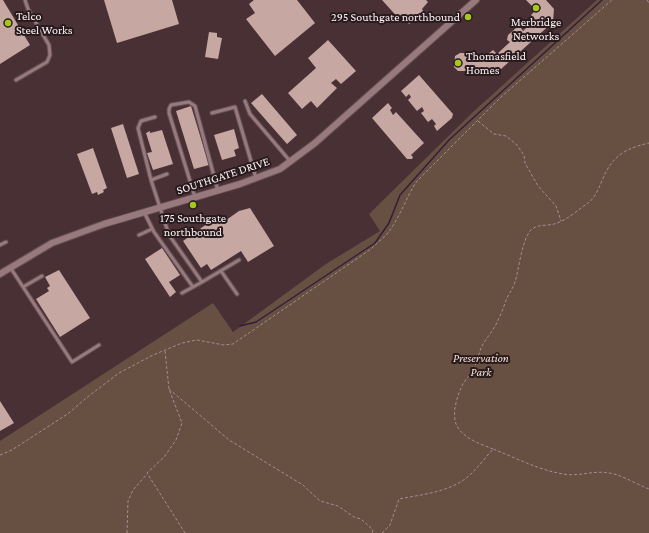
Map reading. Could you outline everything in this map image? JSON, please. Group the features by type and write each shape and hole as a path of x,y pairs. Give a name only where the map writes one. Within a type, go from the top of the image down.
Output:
{"street":[{"name":"SOUTHGATE DRIVE","path":"0,274 52,244 104,224 256,178 280,168 318,140 476,0"}],"lane":[{"path":"16,80 47,62 50,54 49,45 25,0"},
{"path":"246,101 250,114 290,161"},
{"path":"195,197 169,113 171,106 189,102 195,106 218,190"},
{"path":"212,113 235,107 256,178"},
{"path":"155,117 141,121 138,128 151,180 169,235 202,282"},
{"path":"151,180 167,174"},
{"path":"144,212 152,229 193,287"},
{"path":"139,235 152,229"},
{"path":"0,245 6,242"},
{"path":"182,293 239,260"},
{"path":"10,268 72,362 99,345"},
{"path":"221,271 237,294"},
{"path":"23,287 42,276"}],"path":[{"path":"0,455 12,450 69,413 119,374 153,355 182,343 197,340 224,345 233,344 370,249 387,233 417,181 500,98 612,0"},
{"path":"477,121 494,134 506,136 516,144 524,155 525,163 538,186 556,206 561,221"},
{"path":"649,143 635,146 612,162 590,202 561,221 554,224 537,227 528,235 518,263 516,280 513,288 507,298 498,322 482,346 473,371 462,386 454,413 456,424 472,441 511,458 529,463 544,470 565,475 609,473 649,489"},
{"path":"127,533 128,501 133,490 147,473 164,457 176,440 182,423 170,389 164,350"},
{"path":"170,389 229,440 303,486 320,501 338,506 354,517 361,519 373,530 372,533"},
{"path":"382,533 390,525 399,499 441,491 456,484 471,474 493,449"},
{"path":"147,473 185,533"}],"green space":[{"name":"Preservation Park","path":"597,0 649,0 649,533 0,533 0,441 213,303 233,332 326,264 380,231 369,214 472,113"}],"building":[{"name":"Telco Steel Works","path":"0,0 3,0 30,45 0,64"},
{"path":"104,0 172,0 179,24 117,43"},
{"path":"254,0 297,0 315,23 275,56 246,19 255,13 249,4"},
{"path":"382,0 426,0 428,2 422,9 423,11 409,24 404,18 401,21"},
{"path":"526,0 546,0 554,9 553,22 501,69 470,68 466,71 458,71 454,67 455,56 460,53 467,53 469,55 487,55 493,50 497,54 510,42 507,40 508,35 516,28 521,28 523,31 535,19 531,15 536,10"},
{"path":"209,32 217,33 217,37 222,38 218,59 205,57"},
{"path":"328,40 356,71 341,84 336,79 331,83 337,88 317,108 311,101 302,109 288,93 316,68 308,58"},
{"path":"419,75 453,114 452,118 437,131 434,126 436,124 432,119 428,122 421,113 424,111 422,107 417,111 408,100 411,97 409,94 406,97 401,91"},
{"path":"262,94 297,135 287,144 251,103"},
{"path":"388,103 392,108 390,110 393,115 396,112 424,143 411,155 413,157 412,159 407,159 372,118"},
{"path":"191,106 209,165 194,169 176,111"},
{"path":"123,124 139,174 127,178 111,128"},
{"path":"234,129 239,148 234,150 236,156 222,160 214,135"},
{"path":"162,130 173,164 153,170 147,153 152,152 146,133 150,131 150,133"},
{"path":"93,148 107,188 103,190 104,192 98,195 97,192 92,194 77,154"},
{"path":"250,208 274,246 248,262 241,251 211,270 207,264 201,268 183,241 218,216 222,223 239,211"},
{"path":"162,248 180,275 169,282 176,292 170,297 145,259"},
{"path":"59,270 90,318 60,337 36,299 49,291 47,288 50,286 45,277"},
{"path":"0,401 14,423 0,431"}],"waterway":[{"path":"240,326 256,322 375,243 389,223 400,195 449,140 602,0"}],"place":[{"name":"Merbridge Networks","path":"536,8"},
{"name":"295 Southgate northbound","path":"468,17"},
{"name":"Telco Steel Works","path":"8,23"},
{"name":"Thomasfield Homes","path":"458,63"},
{"name":"175 Southgate northbound","path":"193,205"}]}
